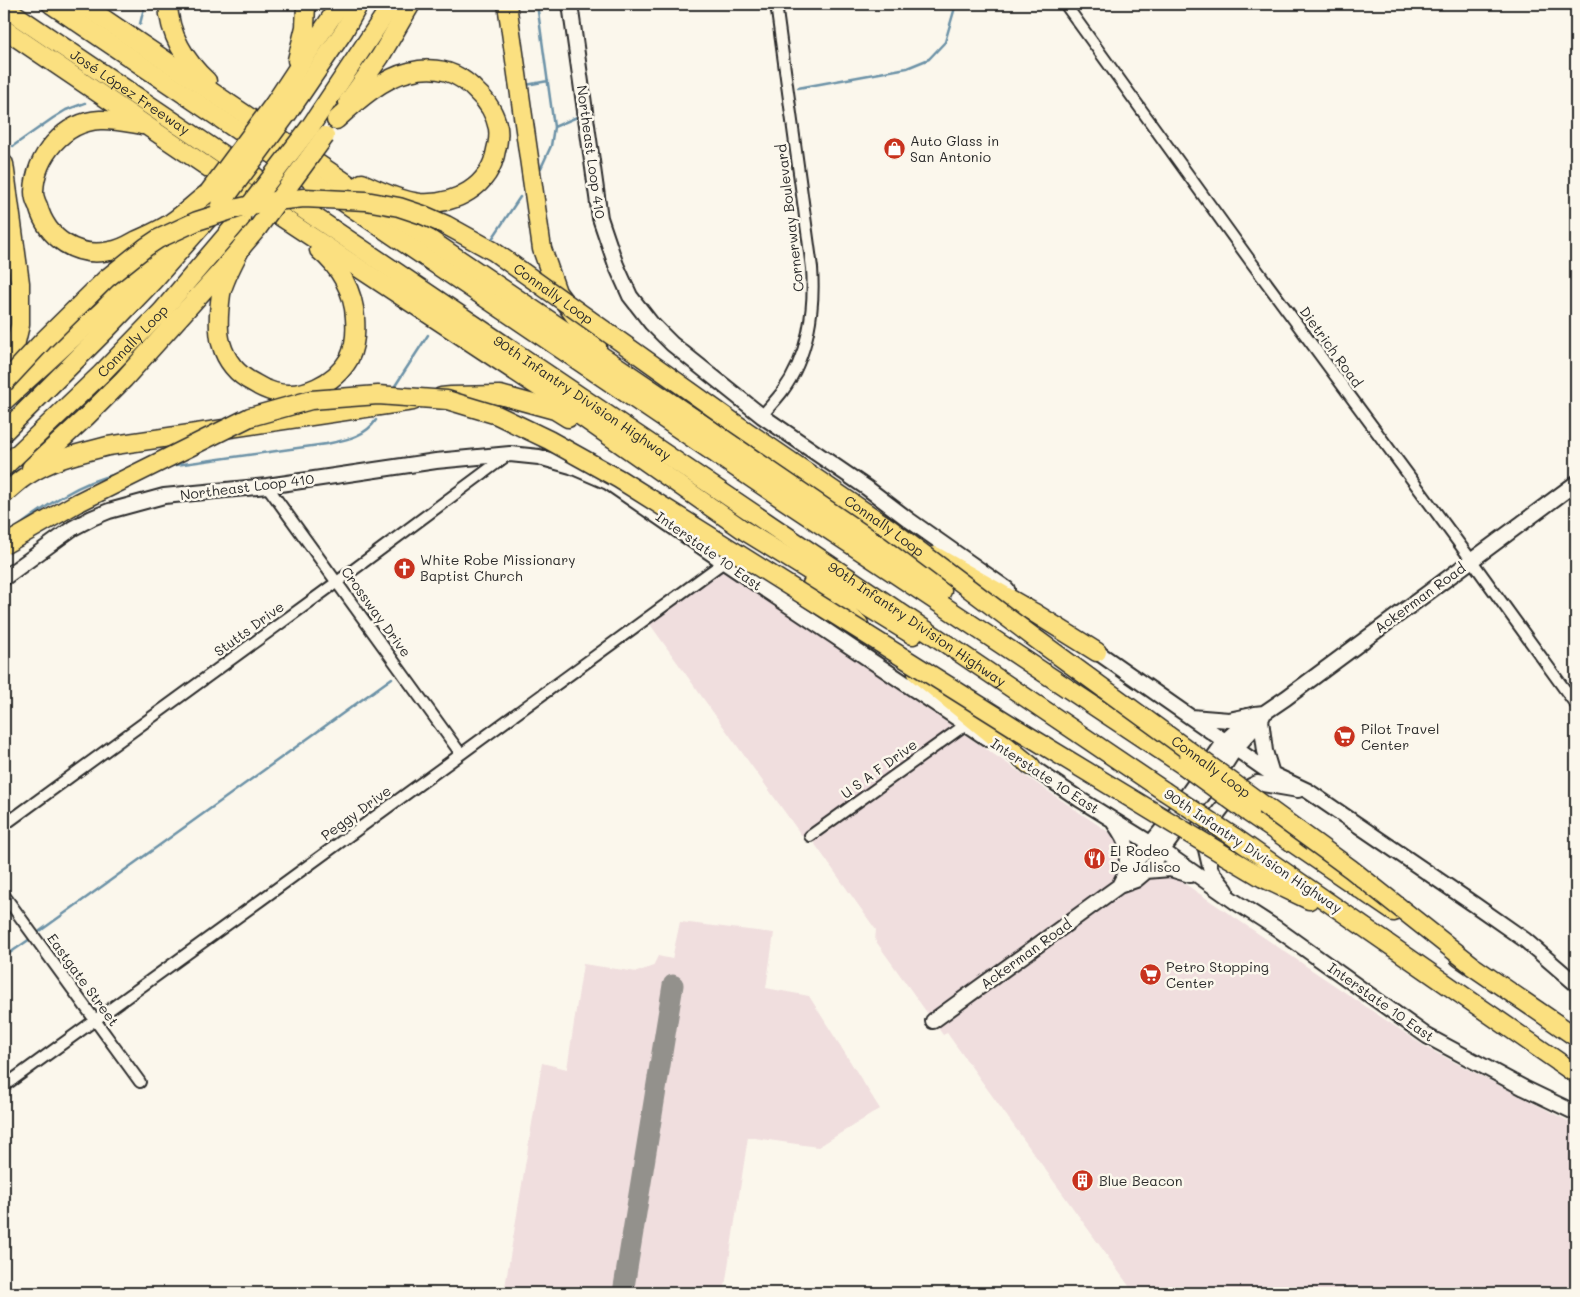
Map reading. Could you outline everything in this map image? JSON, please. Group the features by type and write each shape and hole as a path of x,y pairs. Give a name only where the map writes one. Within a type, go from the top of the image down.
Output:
{"highway":[{"name":"90th Infantry Division Highway","path":"51,4 776,494 1183,765 1249,813 1576,1036"},
{"path":"82,4 878,543 1102,712"},
{"path":"168,4 173,35 184,53 204,78 243,113"},
{"path":"281,109 286,87 294,70 302,44 306,4"},
{"path":"286,87 340,4"},
{"path":"4,401 102,311 214,199 281,109 344,31 359,4"},
{"name":"Connally Loop","path":"4,467 101,374 162,311 241,218 310,127 392,4"},
{"path":"4,494 124,379 242,246 325,136 380,56 411,4"},
{"path":"507,4 542,249 557,292 599,349 619,367"},
{"name":"José López Freeway","path":"4,7 256,179"},
{"path":"4,30 283,218 542,389 745,531 860,603 1072,730"},
{"path":"328,170 385,194 418,202 440,202 457,198 483,180 495,158 498,142 498,128 485,100 464,79 446,71 428,69 407,72 365,95 336,120"},
{"path":"147,126 100,120 77,126 62,134 48,150 36,174 34,194 40,213 49,231 64,245 76,250 90,253 111,251 154,232 214,199"},
{"path":"4,164 20,283 20,325 4,382"},
{"name":"90th Infantry Division Highway","path":"256,179 629,428 1072,730 1234,837 1576,1074"},
{"name":"Connally Loop","path":"4,382 106,279 158,239 197,221 265,202 304,198 366,201 399,207 423,215 446,225 493,251 736,424 890,529 1036,639 1351,869 1472,966"},
{"name":"Connally Loop","path":"4,432 153,281 214,199"},
{"path":"242,246 221,293 219,331 226,357 244,378 276,393 301,393 324,383 343,367 353,349 356,324 354,306 348,287 328,257 283,218"},
{"path":"4,545 85,499 250,417 310,400 378,395 447,400 497,415 549,440 619,479 1017,729 1226,856 1263,878 1354,921"},
{"path":"4,494 28,474 78,454 108,446 451,396 500,395 555,410 644,461"},
{"path":"760,462 808,484 1033,612 1097,652"},
{"path":"745,531 829,598 1031,766"}],"main road":[{"name":"Northeast Loop 410","path":"570,4 600,218 616,265 630,296 651,324 672,344 762,416"},
{"path":"762,416 1272,774 1308,792 1525,940 1576,984"},
{"name":"Northeast Loop 410","path":"4,578 73,528 109,511 164,496 267,486 436,461 510,454"},
{"name":"Interstate 10 East","path":"510,454 539,458 571,466 608,482 965,725 1158,847 1234,901 1276,928 1427,1036 1524,1088 1576,1113"},
{"name":"Ackerman Road","path":"1122,881 1136,880 1146,871 1158,847 1230,745 1260,716 1576,483"},
{"path":"1190,717 1229,720 1260,716 1265,751 1272,774"},
{"path":"1234,901 1211,871 1204,841 1218,813 1232,795 1257,784 1308,792"},
{"path":"1111,818 1124,837 1128,849 1128,860 1122,881"},
{"name":"Ackerman Road","path":"933,1021 1122,881 1158,847"},
{"path":"1146,871 1158,869 1180,871 1205,881"}],"street":[{"name":"Cornerway Boulevard","path":"762,416 783,392 801,354 810,328 814,301 812,268 776,4"},
{"name":"Dietrich Road","path":"1065,4 1249,259 1472,560 1576,705"},
{"name":"Stutts Drive","path":"4,825 510,454"},
{"name":"Crossway Drive","path":"267,486 461,754"},
{"name":"Peggy Drive","path":"4,1086 724,562"},
{"name":"U S A F Drive","path":"810,836 965,725"},
{"name":"Eastgate Street","path":"4,895 140,1082"}],"shaded area":[{"path":"722,570 1427,1048 1576,1125 1576,1293 1134,1293 947,1033 943,1035 875,940 876,930 807,833 802,836 649,623"},
{"path":"680,922 774,933 766,988 809,996 880,1109 818,1147 748,1137 724,1293 504,1293 542,1063 567,1069 583,964 637,972 653,966 658,956 672,959"}],"waterway":[{"path":"140,24 145,4"},
{"path":"537,4 554,127 551,146 541,168"},
{"path":"798,88 907,68 929,59 945,42 956,4"},
{"path":"526,85 548,81"},
{"path":"13,146 66,110 85,103"},
{"path":"554,127 577,117"},
{"path":"490,242 520,197"},
{"path":"393,389 428,335"},
{"path":"169,466 340,441 360,434 376,420"},
{"path":"15,529 63,496 89,483 117,474"},
{"path":"40,931 392,678"},
{"path":"4,957 30,939"}],"taxiway":[{"path":"623,1293 673,985"}],"place":[{"name":"Auto Glass in San Antonio","path":"894,149"},
{"name":"White Robe Missionary Baptist Church","path":"404,568"},
{"name":"Pilot Travel Center","path":"1345,737"},
{"name":"El Rodeo De Jalisco","path":"1094,859"},
{"name":"Petro Stopping Center","path":"1150,975"},
{"name":"Blue Beacon","path":"1083,1181"}]}
